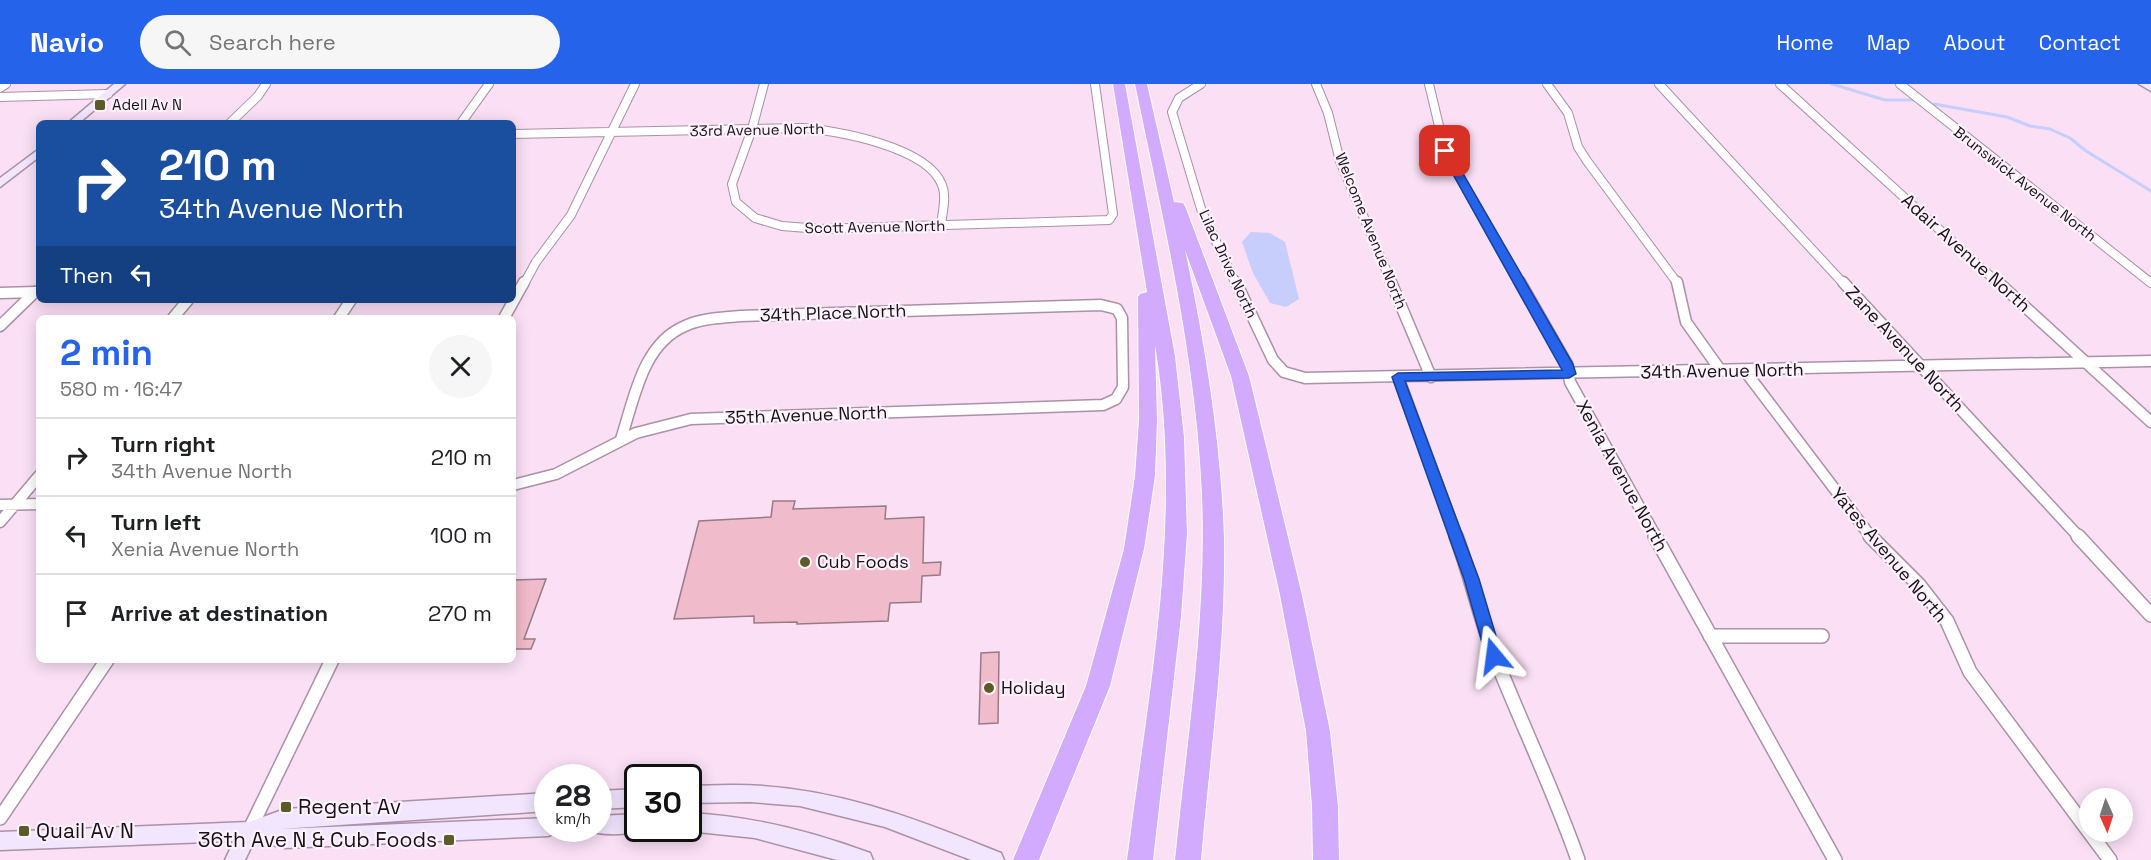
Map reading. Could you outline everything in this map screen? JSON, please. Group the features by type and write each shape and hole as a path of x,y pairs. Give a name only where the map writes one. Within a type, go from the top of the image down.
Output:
{"highway":[{"path":"1119,84 1166,356 1175,437 1177,534 1170,617 1140,860"},
{"path":"1142,84 1199,368 1212,495 1210,609 1188,860"},
{"path":"1154,145 1172,182 1183,224 1239,376 1312,694 1325,807 1326,860"},
{"path":"1026,860 1098,686 1134,549 1144,476 1148,420 1146,241"}],"street":[{"path":"0,88 6,84"},
{"path":"77,120 120,84"},
{"path":"234,120 258,96 266,84"},
{"path":"462,120 489,84"},
{"path":"516,296 525,279 571,215 635,84"},
{"name":"Scott Avenue North","path":"764,84 752,129 733,182 732,192 742,209 753,216 783,227 801,229 1109,220 1113,214 1095,84"},
{"name":"Lilac Drive North","path":"1201,84 1180,96 1172,112 1202,212 1212,238 1273,360 1284,372 1293,376"},
{"name":"Welcome Avenue North","path":"1316,84 1328,113 1340,161 1431,376"},
{"name":"Xenia Avenue North","path":"1429,84 1445,151 1567,364 1570,382 1835,860"},
{"path":"1547,84 1563,105 1578,147 1587,161 1678,285 1686,322 1721,371"},
{"name":"Zane Avenue North","path":"1659,84 2151,615"},
{"name":"Adair Avenue North","path":"1780,84 2151,422"},
{"name":"Brunswick Avenue North","path":"1900,84 2151,284"},
{"path":"2144,84 2151,88"},
{"path":"0,97 108,94"},
{"name":"33rd Avenue North","path":"516,134 801,128 843,130 871,137 894,147 919,162 939,178 943,191 941,226"},
{"path":"0,184 36,154"},
{"path":"516,279 525,279"},
{"path":"0,293 36,292"},
{"path":"0,326 36,293"},
{"path":"176,315 186,303"},
{"name":"34th Place North","path":"621,439 647,363 659,341 685,324 723,316 1089,306 1117,309 1122,318 1123,387 1113,401"},
{"name":"34th Avenue North","path":"1293,376 1326,378 1745,371 2151,361"},
{"name":"Yates Avenue North","path":"1745,371 1870,536 1919,585 1947,621 1970,672 2109,860"},
{"path":"1398,377 1472,579 1494,656 1565,823 1578,860"},
{"name":"35th Avenue North","path":"516,485 538,481 558,474 621,439 665,424 691,419 1092,406 1113,401"},
{"path":"0,522 36,480"},
{"path":"0,505 36,504"},
{"path":"1710,636 1822,636"},
{"path":"0,818 105,663"},
{"path":"235,860 331,663"},
{"path":"702,794 737,792 771,794 846,806 895,820 994,860"},
{"path":"249,831 285,818 534,803"},
{"path":"702,822 768,832 820,845 863,860"},
{"path":"0,841 249,831 285,839 534,828"}],"water":[{"path":"1251,232 1270,233 1285,242 1299,299 1286,307 1270,303 1253,273 1242,242"}],"building":[{"name":"Cub Foods","path":"773,501 795,501 793,509 886,506 885,519 924,517 923,563 941,562 940,575 922,576 921,602 890,603 888,621 797,624 797,622 754,623 754,616 674,619 699,521 771,517"},
{"path":"546,579 524,639 535,639 531,649 516,649 516,580"},
{"name":"Holiday","path":"999,652 998,723 979,724 981,653"}],"waterway":[{"path":"1832,84 1885,100 1914,100"},
{"path":"1934,104 2007,117 2030,126 2050,129 2070,138 2086,151 2151,191"}],"place":[{"name":"Adell Av N","path":"100,105"},
{"name":"Cub Foods","path":"805,562"},
{"name":"Holiday","path":"989,688"},
{"name":"Regent Av","path":"286,807"},
{"name":"Quail Av N","path":"24,831"},
{"name":"36th Ave N & Cub Foods","path":"449,840"}],"route":[{"path":"1445,151 1567,364 1569,374 1398,377 1472,579 1494,656"}]}
